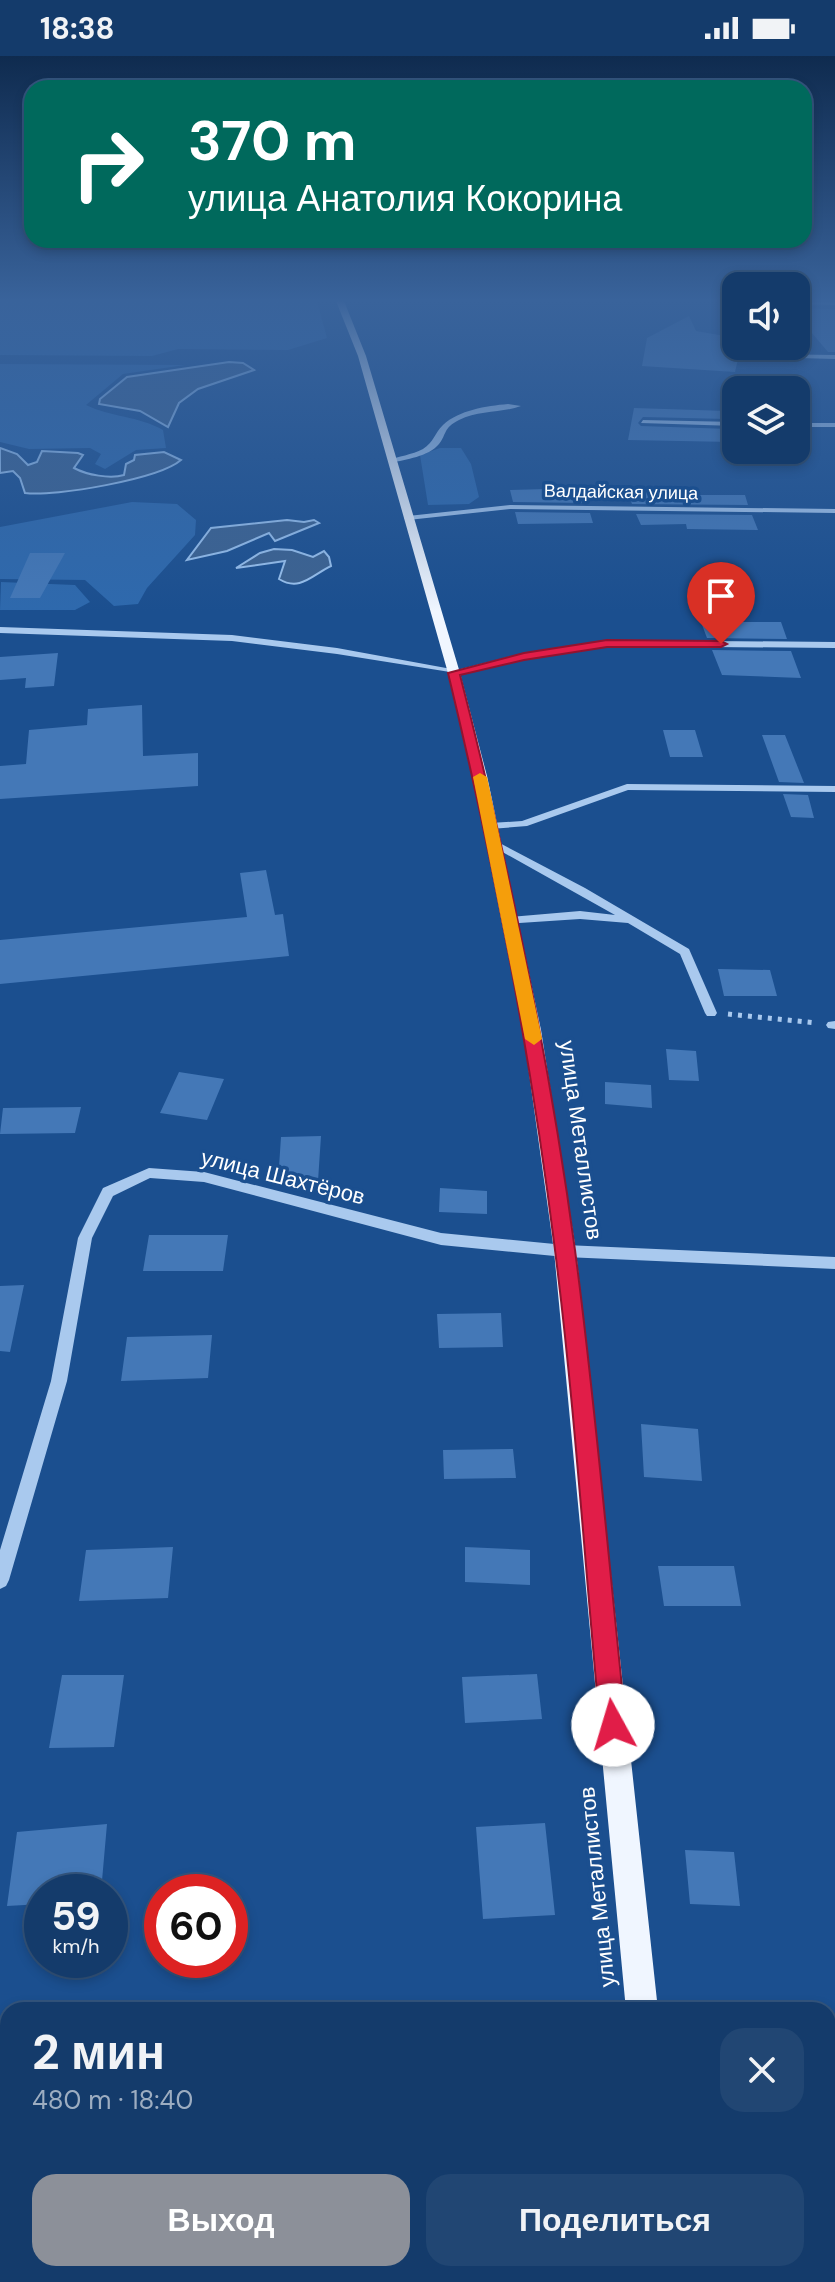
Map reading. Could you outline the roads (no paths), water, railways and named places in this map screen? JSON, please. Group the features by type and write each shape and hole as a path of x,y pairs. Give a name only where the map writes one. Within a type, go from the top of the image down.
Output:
{"main road":[{"name":"улица Металлистов","path":"376,405 454,672 492,835 532,1030 565,1251 641,2002"}],"street":[{"path":"391,461 428,450 437,442 439,429 455,419 493,407 518,406"},
{"path":"643,422 722,424"},
{"path":"810,425 835,425"},
{"name":"Валдайская улица","path":"408,518 510,507 835,511"},
{"path":"0,630 232,638 337,651 454,672 524,656 607,643 835,645"},
{"path":"492,835 627,787 835,789"},
{"path":"492,835 685,952 711,1013"},
{"path":"510,921 580,915 632,920"},
{"name":"улица Шахтёров","path":"0,1580 59,1381 85,1238 108,1192 149,1173 204,1177 441,1239 565,1251 835,1263"}]}
